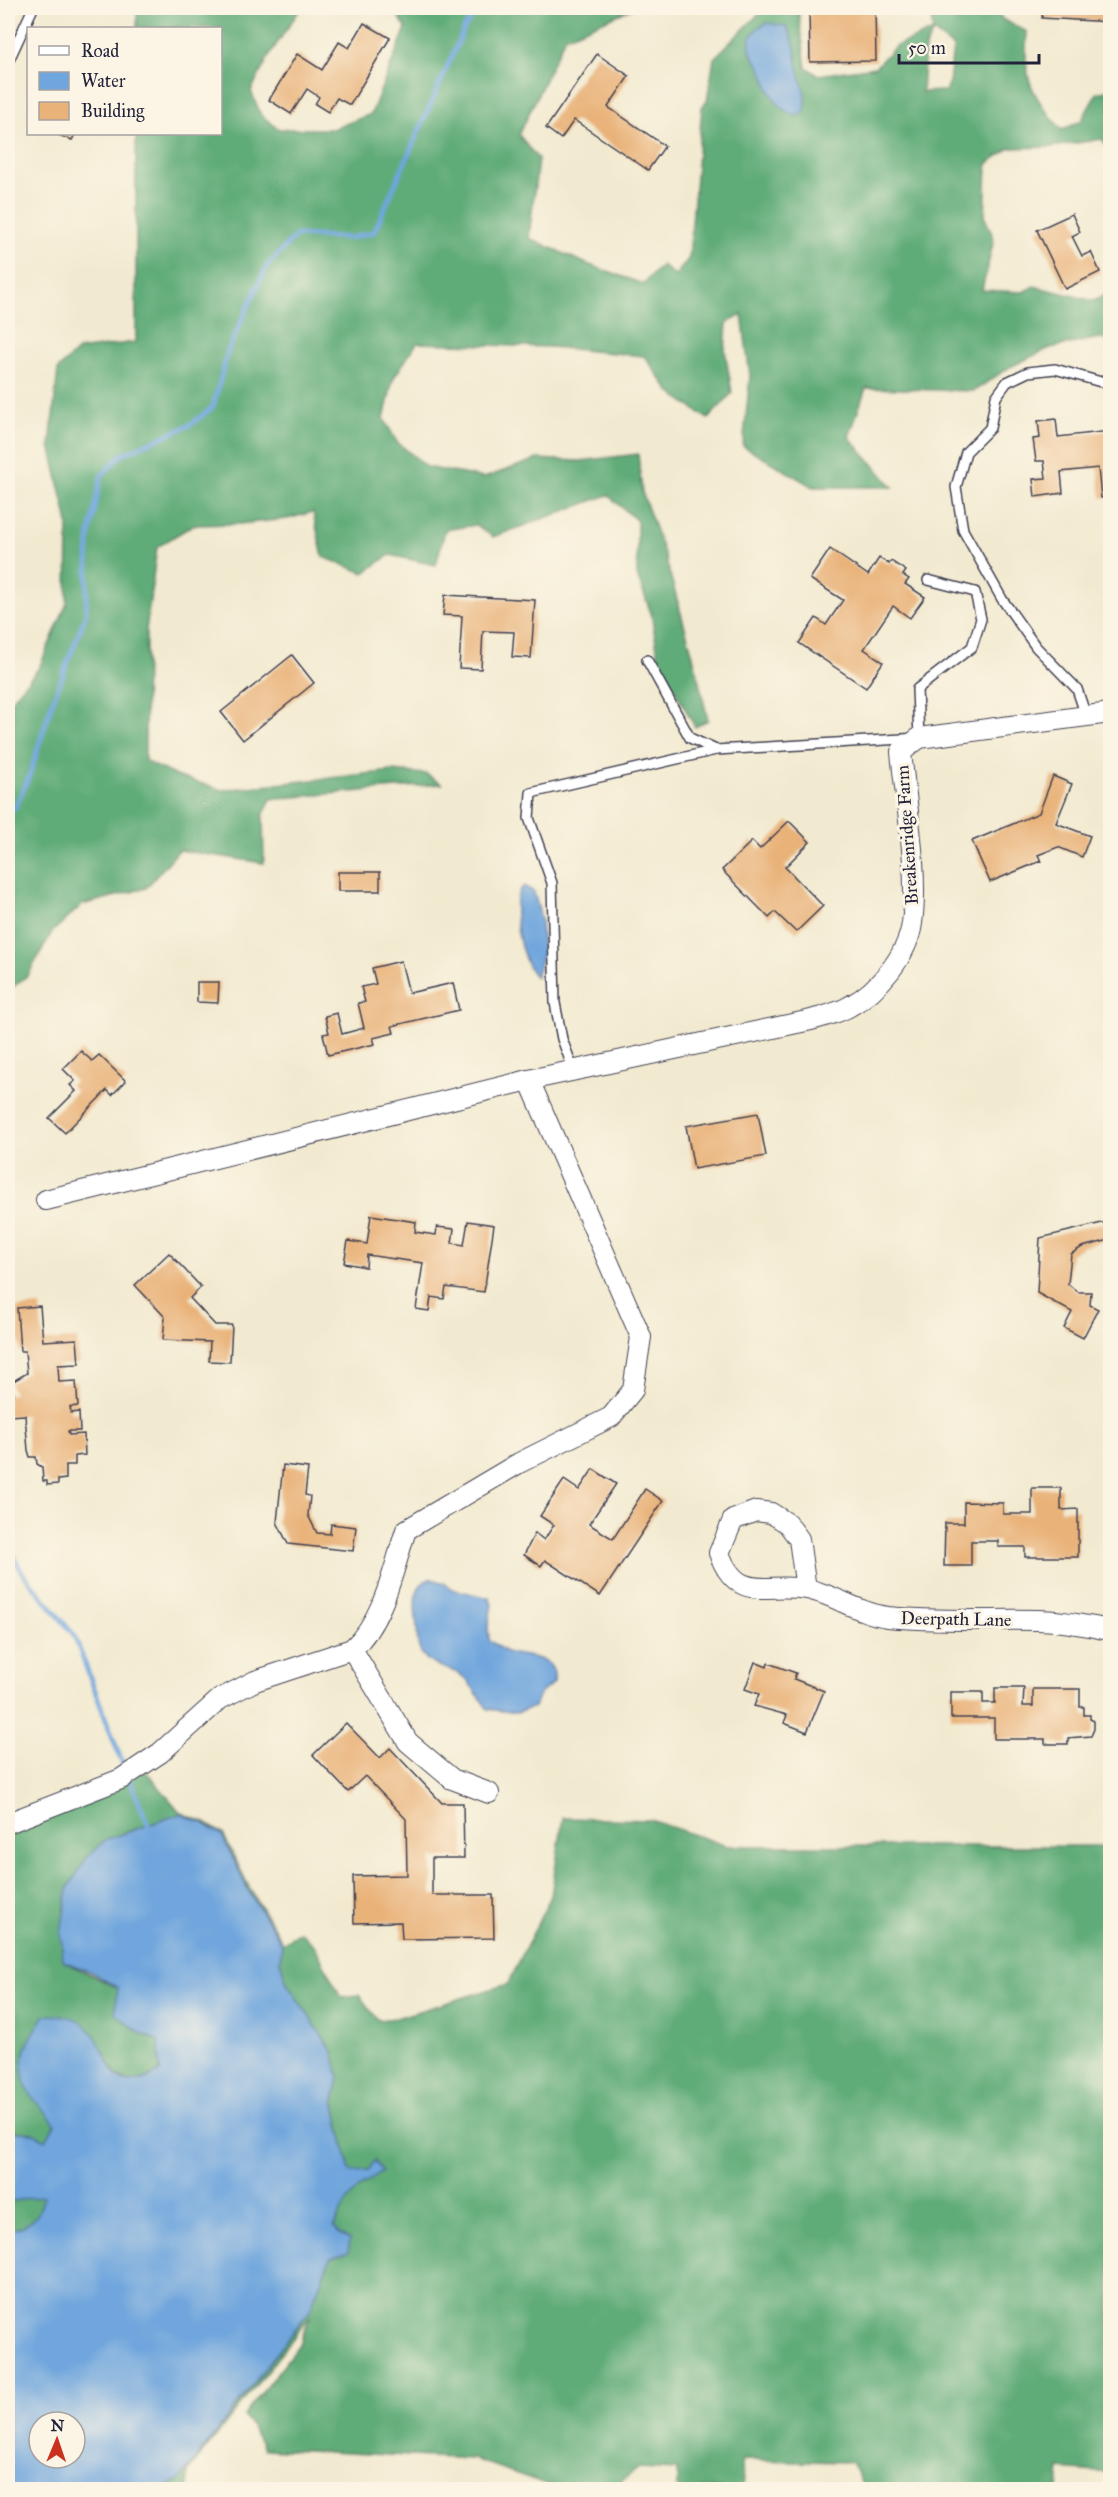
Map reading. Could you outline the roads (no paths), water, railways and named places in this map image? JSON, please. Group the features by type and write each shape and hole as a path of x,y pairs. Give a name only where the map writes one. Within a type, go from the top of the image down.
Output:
{"street":[{"path":"919,738 1110,713"},
{"name":"Breakenridge Farm","path":"46,1200 529,1080 811,1020 850,1006 877,985 891,969 905,946 912,924 913,883 901,752 919,738"},
{"path":"8,1823 126,1775 160,1753 220,1699 274,1674 352,1648 363,1639 377,1617 406,1530 519,1463 611,1417 633,1390 641,1337 529,1080"},
{"name":"Deerpath Lane","path":"806,1589 800,1539 786,1523 771,1513 756,1511 733,1520 719,1553 725,1569 741,1585 762,1590 806,1589 855,1609 884,1616 935,1621 1039,1620 1110,1630"},
{"path":"352,1648 408,1742 452,1779 489,1793"}],"lane":[{"path":"8,62 33,8"},
{"path":"1086,716 1077,689 1036,647 1002,599 963,530 956,487 966,452 990,428 996,397 1007,382 1028,372 1055,369 1101,382 1110,378"},
{"path":"574,1071 562,1040 555,1003 552,883 529,818 531,793 716,750 919,738 917,689 972,647 981,619 975,592 928,580"},
{"path":"647,660 690,738 716,750"}],"water":[{"path":"767,23 786,26 792,39 806,102 805,112 796,116 789,113 773,97 751,52 750,42 753,34"},
{"path":"524,886 534,892 541,919 543,953 536,977 525,959 516,917 516,904"},
{"path":"431,1578 452,1589 489,1598 492,1604 488,1627 489,1640 506,1652 540,1659 551,1666 554,1682 541,1693 534,1707 517,1713 488,1709 462,1676 436,1665 422,1654 418,1640 415,1599 420,1587"},
{"path":"180,1814 203,1823 222,1835 249,1892 282,1943 280,1961 287,1984 333,2052 339,2077 334,2101 350,2172 368,2171 375,2160 382,2172 358,2189 342,2209 334,2227 339,2234 350,2239 348,2252 330,2258 310,2310 179,2481 158,2489 8,2489 8,2230 22,2227 33,2220 40,2210 43,2196 8,2202 8,2131 32,2133 46,2140 55,2124 28,2090 22,2070 25,2051 45,2015 62,2016 79,2020 88,2028 120,2079 129,2082 142,2080 160,2072 159,2041 142,2034 115,2013 118,1988 91,1972 63,1961 61,1933 68,1888 86,1859 105,1840"}],"waterway":[{"path":"8,814 15,807 29,777 51,706 86,614 89,539 101,476 121,455 190,425 213,407 228,350 267,266 297,235 350,238 374,232 464,29 477,8"},
{"path":"8,1542 21,1571 74,1635 125,1770"},
{"path":"129,1778 148,1824"}]}
